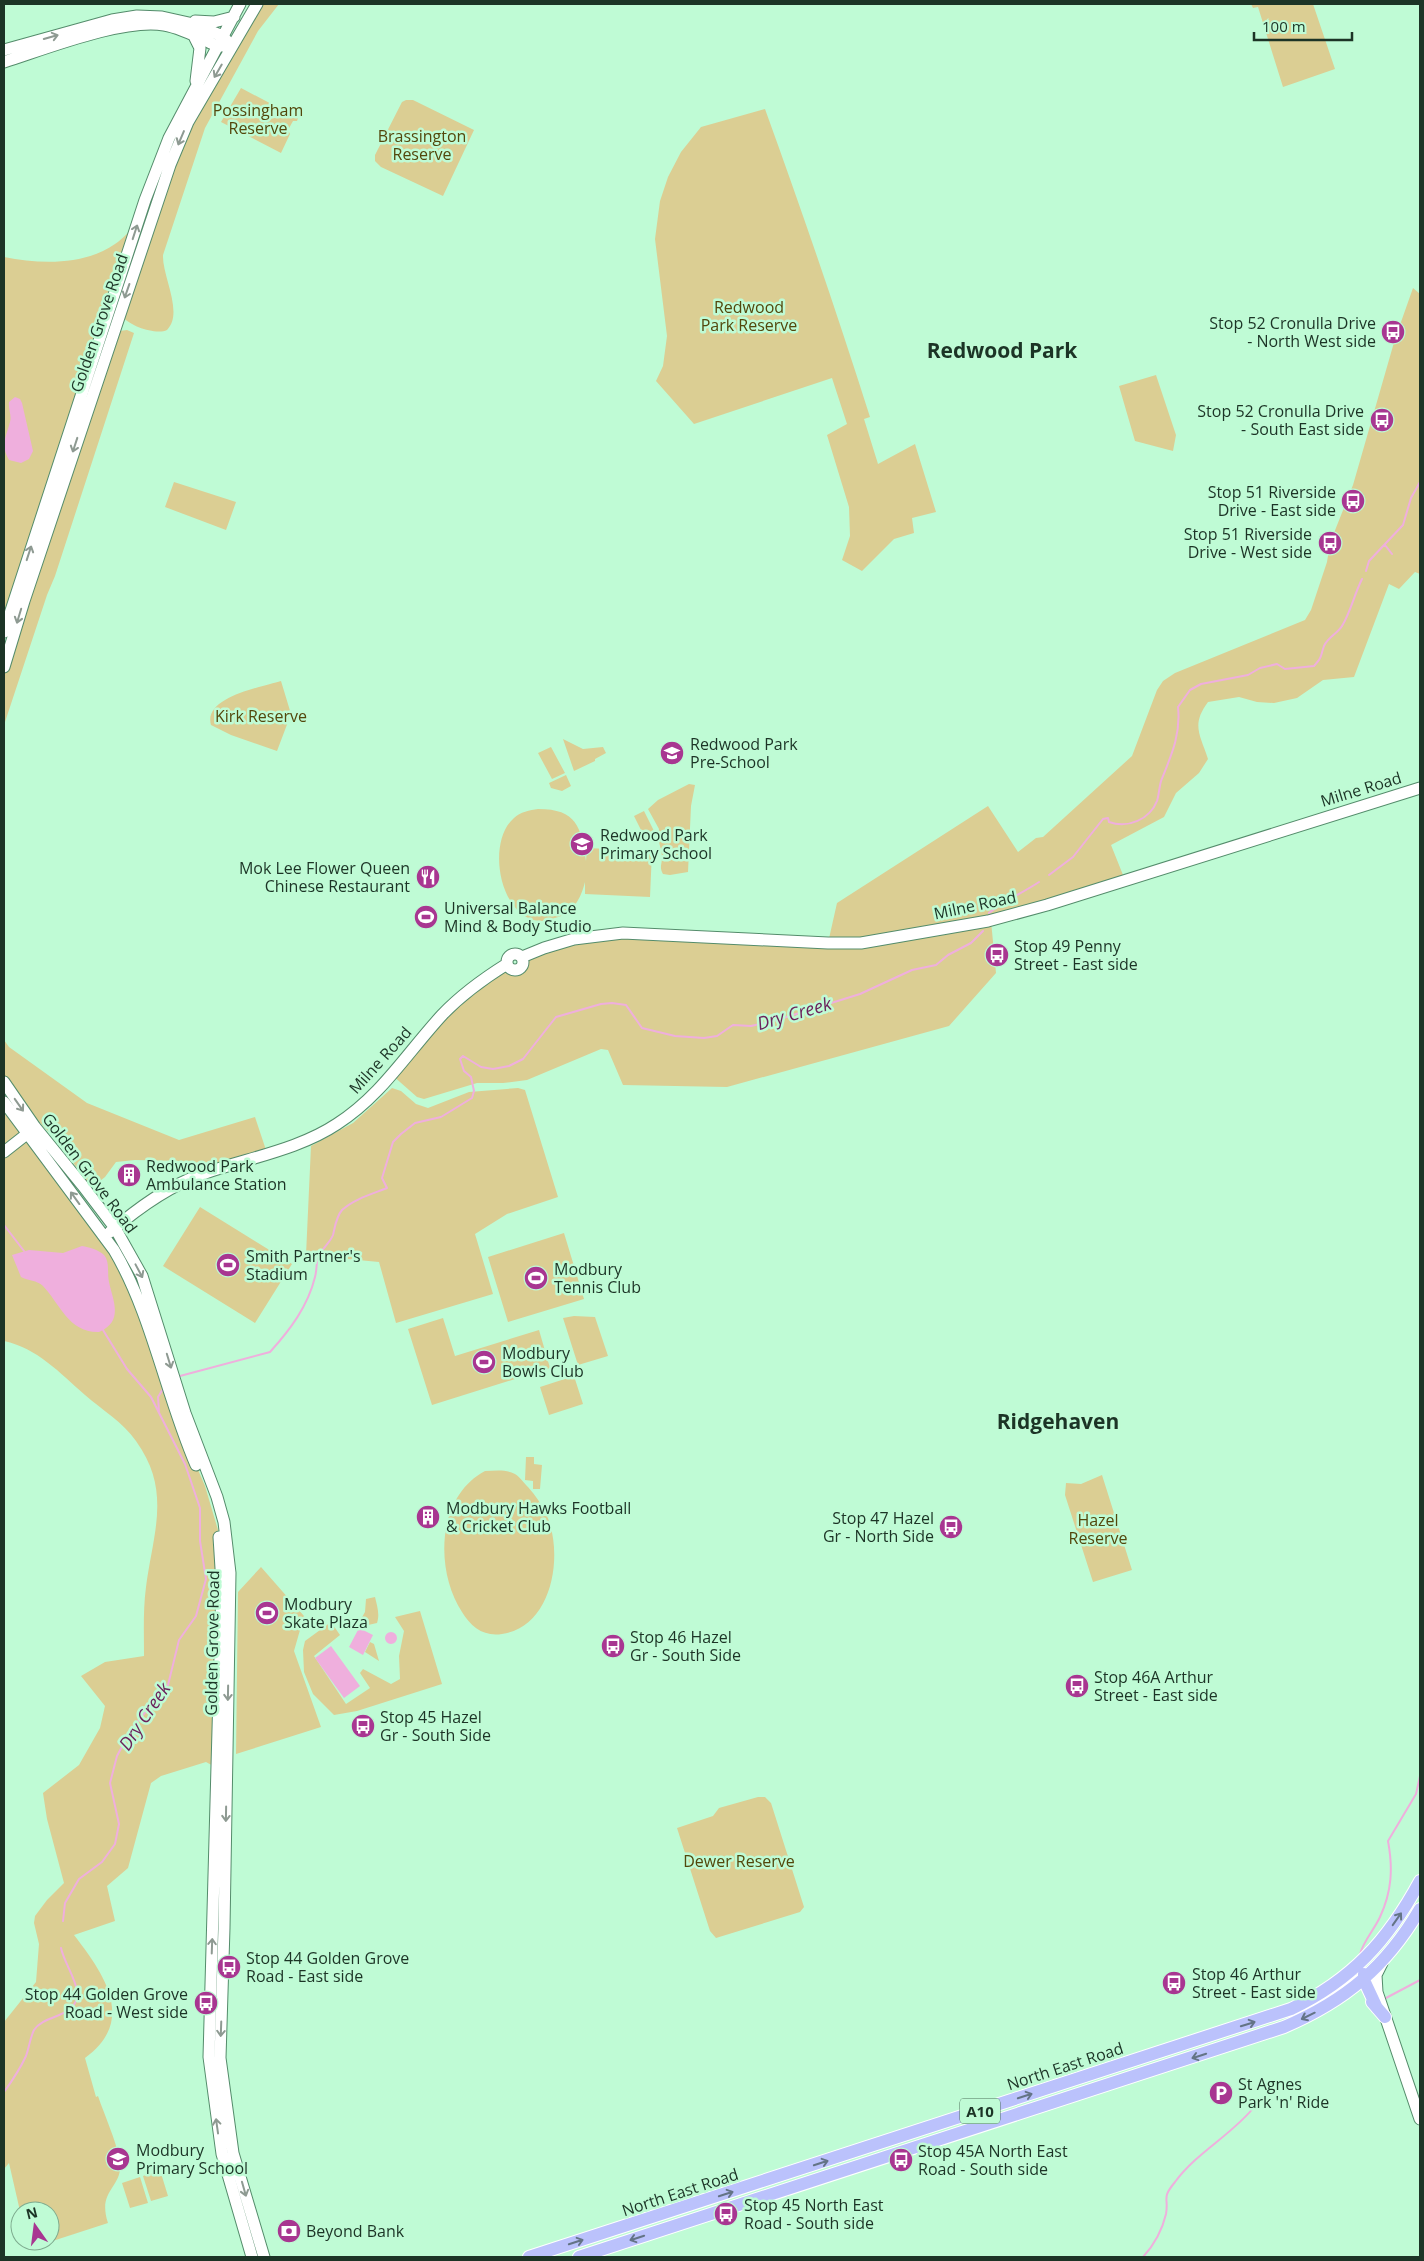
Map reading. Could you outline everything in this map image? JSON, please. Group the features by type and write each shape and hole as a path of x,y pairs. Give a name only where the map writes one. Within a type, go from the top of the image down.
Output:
{"main road":[{"name":"Golden Grove Road","path":"4,632 145,200 169,138 240,4"},
{"name":"Golden Grove Road","path":"4,667 24,601 170,165 188,122 257,4"},
{"path":"4,50 125,17 148,16 214,22 234,17"},
{"path":"176,19 232,46"},
{"path":"4,62 116,28 133,25 161,24 174,27 194,36 220,41"},
{"path":"194,36 199,44 200,54 195,87"},
{"name":"Milne Road","path":"104,1237 150,1201 186,1181 304,1141 336,1125 368,1101 380,1089 441,1016 456,1001 507,964 507,959 511,955 516,954 522,957 559,944 605,934 639,933 853,943 988,921 1047,905 1420,788"},
{"name":"Golden Grove Road","path":"4,1082 31,1130 129,1275 154,1332 220,1522 224,1658 220,2058 233,2153 264,2257"},
{"name":"Golden Grove Road","path":"4,1102 31,1130 115,1228 142,1276 154,1332"},
{"path":"4,1152 31,1130"},
{"name":"Golden Grove Road","path":"224,1658 209,2057 222,2154 252,2257"},
{"name":"North East Road","path":"529,2257 1291,2009 1321,1994 1344,1978 1369,1955 1398,1919 1420,1881"},
{"name":"North East Road","path":"579,2257 1269,2033 1323,2009 1350,1992 1383,1962 1403,1936 1420,1909"},
{"path":"1369,1955 1364,1980 1400,2054 1420,2119"},
{"path":"1381,2013 1376,1975 1383,1962"},
{"path":"1321,1994 1340,1988 1351,1980 1364,1980 1371,1983 1377,1992"},
{"path":"1350,1992 1365,1996 1381,2013"}],"green space":[{"path":"261,4 279,4 258,31 205,128 163,255 173,304 172,323 167,330 163,331 151,331 138,327 123,317 173,166 191,125"},
{"path":"1251,4 1313,4 1335,69 1283,87 1258,7 1253,8"},
{"name":"Possingham Reserve","path":"241,88 298,118 297,121 293,121 288,130 290,134 281,153 221,122"},
{"name":"Brassington Reserve","path":"413,100 474,130 443,196 381,167 375,161 375,155 402,102"},
{"name":"Redwood Park Reserve","path":"765,109 819,262 870,417 864,419 878,464 915,444 936,512 912,518 914,533 894,539 862,571 842,560 850,536 849,507 827,435 847,424 832,378 694,424 656,381 663,366 667,336 655,239 660,201 668,177 681,152 701,127"},
{"path":"138,223 4,632 4,257 47,262 75,260 103,251 115,244"},
{"path":"1413,288 1420,294 1420,574 1415,572 1399,589 1389,584 1354,677 1323,680 1297,698 1274,703 1257,702 1239,697 1208,702 1198,724 1208,759 1199,773 1176,793 1164,817 1111,845 1125,880 991,921 996,973 949,1026 727,1087 623,1085 608,1050 601,1049 527,1080 503,1083 477,1083 424,1099 417,1097 392,1075 441,1016 508,967 513,970 520,968 523,960 605,934 828,943 837,903 988,806 1018,852 1036,838 1043,837 1132,756 1157,690 1163,681 1175,673 1305,620 1311,610 1327,562 1330,543 1353,485 1395,339"},
{"path":"127,330 134,333 55,576 5,722 4,675 40,563 120,331"},
{"path":"1156,375 1176,435 1173,451 1135,441 1119,386"},
{"path":"174,482 236,502 226,530 165,507"},
{"name":"Kirk Reserve","path":"281,681 291,714 277,751 231,735 211,725 211,715 216,707 225,700 248,690"},
{"path":"563,739 583,749 603,747 606,753 595,759 595,761 574,771"},
{"path":"551,747 565,773 552,779 538,753"},
{"path":"566,775 571,786 562,791 551,788 549,783"},
{"path":"689,784 695,785 691,806 688,872 670,875 663,874 658,837 659,829 648,809 658,800"},
{"path":"538,809 561,812 575,822 582,839 586,861 587,848 652,851 650,897 585,894 585,882 581,894 567,913 542,921 526,917 515,907 506,893 501,877 500,844 505,829 516,816"},
{"path":"644,811 654,831 644,836 634,816"},
{"path":"4,1040 9,1047 87,1103 179,1140 255,1117 266,1150 187,1175 181,1161 135,1160 116,1162 105,1177 91,1188 57,1140 40,1123 4,1075"},
{"path":"392,1088 401,1091 416,1104 428,1108 469,1092 518,1088 525,1090 558,1197 507,1214 475,1234 493,1294 396,1323 379,1262 306,1255 311,1146 353,1123"},
{"path":"4,1102 114,1250 205,1486 221,1547 217,1768 206,1762 161,1776 151,1783 128,1868 107,1886 115,1921 74,1935 96,1965 110,1997 112,2013 109,2028 101,2043 85,2058 96,2097 98,2096 114,2140 119,2157 120,2172 107,2196 105,2212 108,2223 60,2239 60,2201 18,2201 9,2163 4,2169 4,2022 36,1982 39,1944 34,1923 35,1916 47,1900 64,1883 47,1819 43,1793 79,1765 100,1728 105,1706 81,1676 105,1662 144,1656 145,1596 155,1530 157,1495 154,1477 147,1459 131,1434 48,1362 27,1349 4,1341"},
{"name":"Smith Partner's Stadium","path":"200,1207 292,1264 255,1323 163,1266"},
{"name":"Modbury Tennis Club","path":"564,1233 584,1299 508,1322 488,1257"},
{"path":"574,1316 595,1317 608,1356 578,1365 563,1318"},
{"name":"Modbury Bowls Club","path":"443,1318 455,1356 539,1330 550,1368 432,1405 408,1329"},
{"path":"574,1376 583,1404 549,1415 540,1387"},
{"path":"526,1457 534,1457 534,1464 542,1465 540,1489 533,1489 533,1481 525,1480"},
{"path":"485,1471 511,1472 519,1477 528,1487 539,1501 547,1516 552,1532 554,1550 550,1587 543,1604 533,1618 519,1629 495,1635 479,1630 462,1612 453,1595 447,1576 444,1556 449,1516 457,1498 469,1483"},
{"name":"Hazel Reserve","path":"1102,1475 1132,1570 1093,1582 1065,1495 1066,1483 1081,1484"},
{"path":"261,1567 304,1616 294,1651 321,1727 236,1754 238,1592"},
{"path":"375,1597 378,1620 377,1623 368,1625 361,1619 365,1612 366,1599"},
{"path":"420,1611 442,1684 357,1711 334,1715 313,1694 304,1672 303,1650 305,1641 331,1622 340,1635 314,1656 346,1704 370,1688 360,1673 363,1669 391,1684 400,1679 399,1656 404,1631 395,1617"},
{"path":"370,1642 374,1644 379,1661 365,1652"},
{"name":"Dewer Reserve","path":"758,1797 765,1797 771,1803 804,1907 800,1912 716,1938 710,1931 677,1828 713,1816 719,1808"},
{"path":"160,2170 168,2196 151,2201 143,2176"},
{"path":"140,2177 148,2203 130,2208 122,2183"}],"shaded area":[{"path":"15,397 20,399 22,403 33,451 29,459 21,463 9,460 4,445 10,420 9,402"},
{"path":"82,1246 91,1248 104,1255 107,1261 115,1310 112,1322 99,1332 80,1328 66,1316 43,1286 21,1277 12,1255 29,1250 63,1253"},
{"path":"359,1628 373,1635 363,1655 349,1647"},
{"path":"393,1632 396,1633 396,1643 389,1644 386,1643 385,1636 386,1633"},
{"path":"331,1646 360,1686 344,1698 315,1658"}],"waterway":[{"name":"Dry Creek","path":"1366,571 1369,561 1403,525 1411,498 1420,482"},
{"path":"1385,545 1392,554"},
{"name":"Dry Creek","path":"1049,875 1073,857 1103,819 1108,818 1109,822 1116,824 1131,823 1144,817 1154,807 1177,736 1178,707 1190,690 1201,684 1248,675 1260,668 1277,664 1285,669 1314,666 1320,658 1326,643 1342,626 1362,579"},
{"name":"Dry Creek","path":"989,913 1039,882"},
{"name":"Dry Creek","path":"180,1376 270,1352 303,1308 312,1288 318,1258 332,1238 337,1219 342,1210 358,1200 387,1188 382,1178 393,1142 415,1123 441,1117 472,1098 474,1091 471,1077 464,1071 460,1059 463,1056 481,1067 493,1069 509,1066 523,1059 556,1017 601,1004 612,1003 626,1005 642,1028 675,1036 704,1038 717,1036 733,1025 751,1026 777,1020 860,994 912,970 936,965 948,955 971,943 983,931"},
{"name":"Dry Creek","path":"4,1225 24,1251"},
{"name":"Dry Creek","path":"63,1921 65,1903 79,1879 102,1862 115,1844 119,1824 110,1783 117,1756 132,1728 168,1685 179,1640 196,1616 206,1579 200,1541 200,1508 185,1464 151,1397 127,1369 103,1330"},
{"name":"Dry Creek","path":"159,1412 158,1397 163,1389"},
{"path":"1360,1954 1380,1917 1387,1898 1391,1870 1388,1841 1416,1794 1420,1776"},
{"name":"Dry Creek","path":"4,2092 26,2056 34,2030 39,2025 73,2007 76,2000 76,1986 61,1948"},
{"path":"1386,1998 1420,1980"},
{"path":"1143,2257 1158,2237 1166,2214 1166,2198 1171,2188 1184,2171 1236,2126 1255,2106"}],"place":[{"name":"Stop 52 Cronulla Drive - North West side","path":"1393,332"},
{"name":"Stop 52 Cronulla Drive - South East side","path":"1382,420"},
{"name":"Stop 51 Riverside Drive - East side","path":"1353,501"},
{"name":"Stop 51 Riverside Drive - West side","path":"1330,543"},
{"name":"Redwood Park Pre-School","path":"672,753"},
{"name":"Redwood Park Primary School","path":"582,844"},
{"name":"Mok Lee Flower Queen Chinese Restaurant","path":"428,877"},
{"name":"Universal Balance Mind & Body Studio","path":"426,917"},
{"name":"Stop 49 Penny Street - East side","path":"997,955"},
{"name":"Redwood Park Ambulance Station","path":"129,1175"},
{"name":"Smith Partner's Stadium","path":"228,1265"},
{"name":"Modbury Tennis Club","path":"536,1278"},
{"name":"Modbury Bowls Club","path":"484,1362"},
{"name":"Modbury Hawks Football & Cricket Club","path":"428,1517"},
{"name":"Stop 47 Hazel Gr - North Side","path":"951,1527"},
{"name":"Modbury Skate Plaza","path":"267,1613"},
{"name":"Stop 46 Hazel Gr - South Side","path":"613,1646"},
{"name":"Stop 46A Arthur Street - East side","path":"1077,1686"},
{"name":"Stop 45 Hazel Gr - South Side","path":"363,1726"},
{"name":"Stop 44 Golden Grove Road - East side","path":"229,1967"},
{"name":"Stop 46 Arthur Street - East side","path":"1174,1983"},
{"name":"Stop 44 Golden Grove Road - West side","path":"206,2003"},
{"name":"St Agnes Park 'n' Ride","path":"1221,2093"},
{"name":"Modbury Primary School","path":"118,2159"},
{"name":"Stop 45A North East Road - South side","path":"901,2160"},
{"name":"Stop 45 North East Road - South side","path":"726,2214"},
{"name":"Beyond Bank","path":"289,2231"}],"district":[{"name":"Redwood Park","path":"1002,350"},
{"name":"Ridgehaven","path":"1058,1421"}]}
